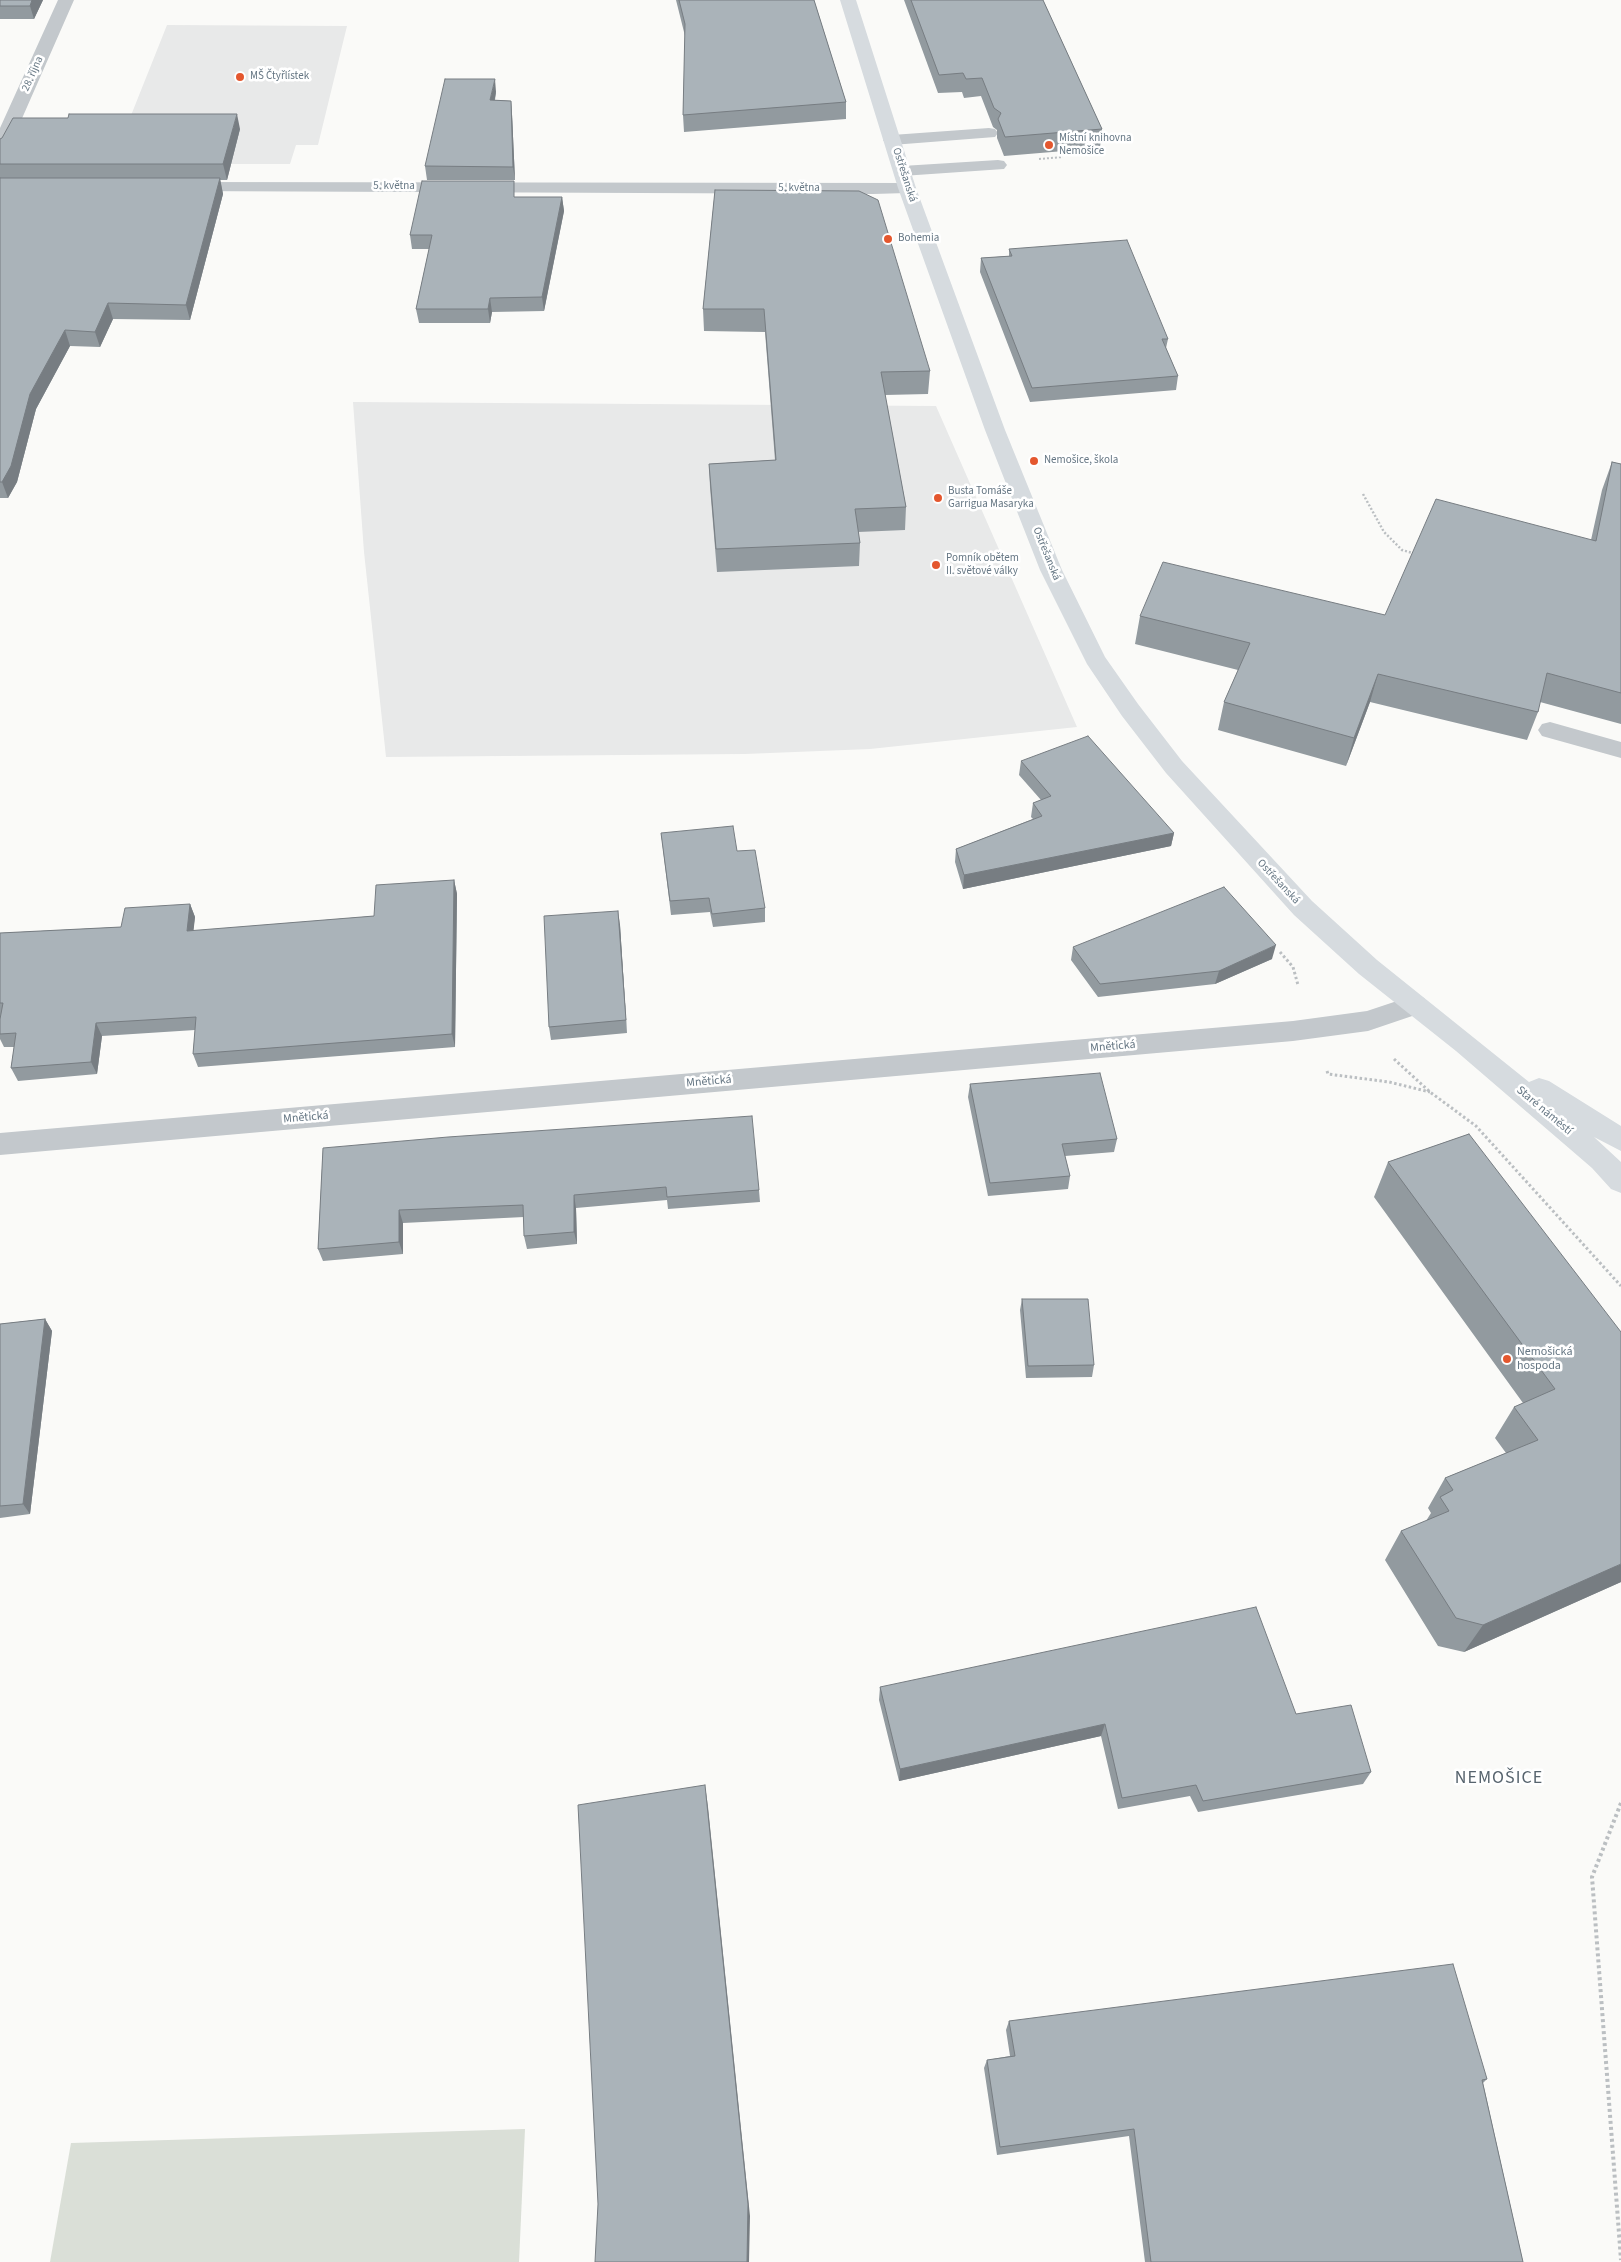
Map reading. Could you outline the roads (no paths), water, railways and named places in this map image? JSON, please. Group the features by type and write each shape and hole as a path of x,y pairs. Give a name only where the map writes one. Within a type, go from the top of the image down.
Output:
{"street":[{"name":"28. října","path":"0,148 66,0"},
{"name":"Ostřešanská","path":"848,0 905,180 995,430 1051,570 1095,659 1130,710 1174,767 1235,837 1303,908 1415,1005"},
{"path":"892,140 989,133"},
{"name":"5. května","path":"169,187 905,180 998,164"},
{"path":"1550,730 1621,750"},
{"name":"Staré náměstí","path":"1415,1005 1465,1044 1602,1160 1621,1181"},
{"name":"Mnětická","path":"0,1144 1293,1031 1368,1021 1415,1005"},
{"name":"Staré náměstí","path":"1465,1044 1621,1140"}],"place":[{"name":"MŠ Čtyřlístek","path":"240,77"},
{"name":"Místní knihovna Nemošice","path":"1049,145"},
{"name":"Bohemia","path":"888,239"},
{"name":"Nemošice, škola","path":"1034,461"},
{"name":"Busta Tomáše Garrigua Masaryka","path":"938,498"},
{"name":"Pomník obětem II. světové války","path":"936,565"},
{"name":"Nemošická hospoda","path":"1507,1359"}],"district":[{"name":"NEMOŠICE","path":"1499,1779"}]}
